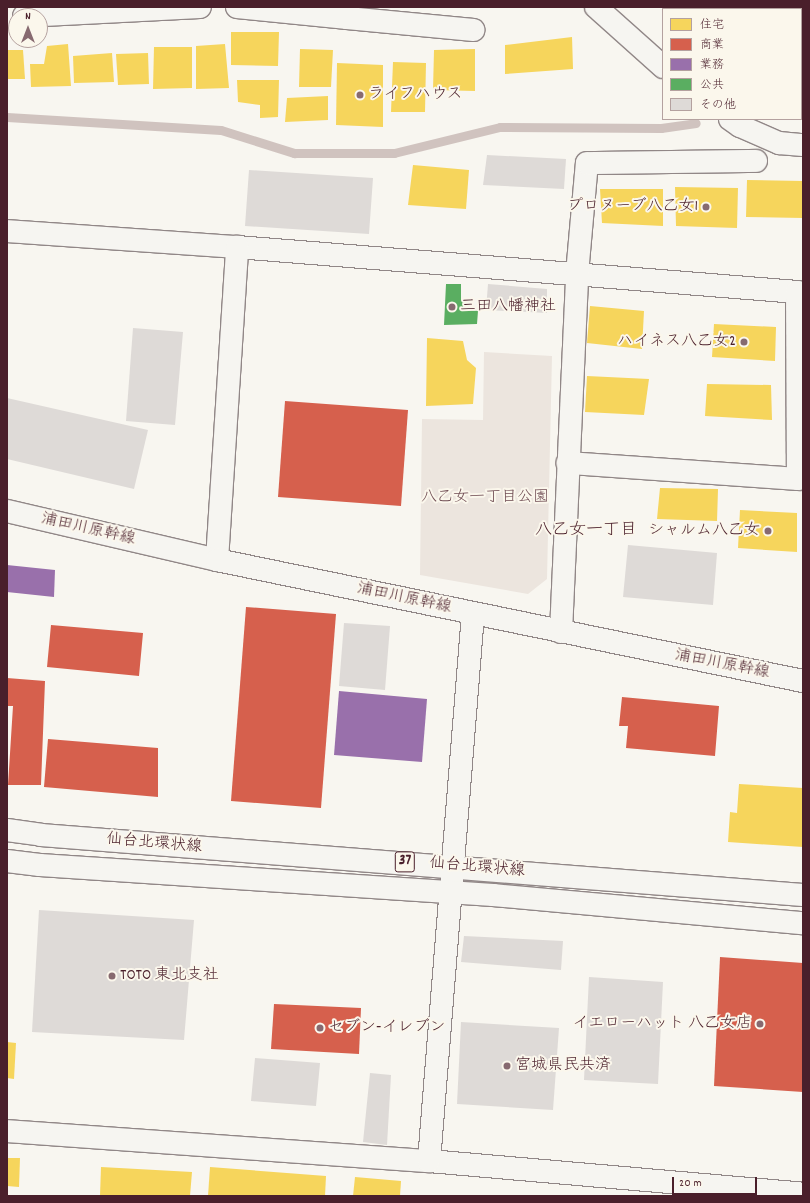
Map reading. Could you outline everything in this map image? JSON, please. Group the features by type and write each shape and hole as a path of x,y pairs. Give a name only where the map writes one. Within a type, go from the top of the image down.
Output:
{"street":[{"path":"48,15 200,7"},
{"path":"238,7 347,12 473,30"},
{"path":"596,7 662,66"},
{"path":"731,120 740,126 779,143 803,145"},
{"path":"561,632 577,274 587,163 756,161"},
{"path":"7,231 237,247 798,292 801,479 568,463"},
{"path":"217,560 237,247"},
{"name":"浦田川原幹線","path":"7,511 217,560 472,614 803,681"},
{"path":"429,1161 472,614"},
{"name":"仙台北環状線","path":"7,830 57,836 452,866 803,895"},
{"name":"仙台北環状線","path":"7,861 40,865 450,893 803,923"},
{"path":"7,1131 429,1161 803,1194"}],"green space":[{"name":"八乙女一丁目公園","path":"484,352 552,356 547,579 528,594 420,575 422,419 483,420"}],"shaded area":[{"path":"663,7 803,7 803,97 802,8"}],"building: 住宅":[{"path":"231,32 279,32 278,66 231,65"},
{"path":"572,37 573,69 505,74 505,45"},
{"path":"68,44 71,86 31,87 30,64 44,64 48,46"},
{"path":"225,44 229,88 196,89 196,46"},
{"path":"154,47 192,47 192,88 153,89"},
{"path":"300,49 333,50 331,87 299,87"},
{"path":"475,49 475,91 433,90 434,50"},
{"path":"7,50 23,50 25,79 7,79"},
{"path":"112,53 114,82 74,83 73,56"},
{"path":"148,53 149,84 118,85 116,54"},
{"path":"393,62 426,63 425,112 391,112"},
{"name":"ライフハウス","path":"337,63 383,65 383,127 336,125"},
{"path":"237,80 279,80 278,117 260,118 260,105 238,102"},
{"path":"328,96 328,120 285,122 287,98"},
{"path":"413,165 469,170 466,209 408,205"},
{"path":"747,180 803,181 803,218 746,217"},
{"name":"プロヌーブ八乙女1","path":"675,187 738,188 737,228 676,226"},
{"path":"600,189 663,189 663,226 602,223"},
{"path":"590,306 644,311 642,349 587,343"},
{"name":"ハイネス八乙女2","path":"714,324 776,327 775,361 712,357"},
{"path":"427,338 463,341 467,360 476,368 473,404 426,406"},
{"path":"587,376 649,379 644,415 585,412"},
{"path":"707,384 771,385 772,420 705,416"},
{"path":"660,488 718,489 717,521 657,519"},
{"name":"シャルム八乙女","path":"740,510 797,513 797,552 738,548"},
{"path":"739,784 803,788 803,847 728,842 730,812 737,813"},
{"path":"7,1042 16,1043 14,1079 7,1078"},
{"path":"7,1158 20,1158 19,1187 7,1186"},
{"path":"101,1167 192,1172 190,1196 100,1196"},
{"path":"210,1167 326,1176 325,1196 208,1196"},
{"path":"355,1177 401,1181 400,1196 353,1196"}],"building: 商業":[{"path":"285,401 408,410 401,506 278,497"},
{"path":"246,607 336,614 321,808 231,801"},
{"path":"51,625 143,633 139,676 47,667"},
{"path":"7,678 45,681 41,785 8,785 13,706 7,706"},
{"path":"622,697 719,706 715,756 626,748 628,726 619,726"},
{"path":"48,739 158,748 158,797 44,787"},
{"name":"イエローハット 八乙女店","path":"720,957 803,963 803,1092 714,1086"},
{"path":"274,1004 361,1008 359,1054 271,1049"}],"building: 業務":[{"path":"7,565 55,570 54,597 7,592"},
{"path":"339,691 427,699 422,762 334,755"}],"building: 公共":[{"path":"446,284 461,284 461,300 469,302 470,310 478,311 477,324 444,325"}],"building: その他":[{"path":"487,155 566,159 564,189 483,185"},
{"path":"249,170 373,178 369,234 245,226"},
{"path":"488,284 547,289 547,313 486,310"},
{"path":"133,328 183,332 175,425 126,421"},
{"path":"7,398 148,430 134,489 7,459"},
{"path":"628,545 717,553 713,605 623,597"},
{"path":"344,623 390,626 385,690 339,686"},
{"name":"TOTO 東北支社","path":"39,910 194,920 184,1040 32,1032"},
{"path":"464,936 563,941 561,970 461,962"},
{"path":"589,977 663,982 658,1084 584,1080"},
{"name":"宮城県民共済","path":"461,1022 559,1028 553,1110 457,1104"},
{"path":"255,1058 320,1063 316,1106 251,1101"},
{"path":"370,1073 391,1075 387,1145 363,1142"}],"waterway":[{"path":"7,117 221,130 294,153 394,153 500,127 661,128 696,123"}],"place":[{"name":"ライフハウス","path":"360,95"},
{"name":"プロヌーブ八乙女1","path":"706,207"},
{"name":"三田八幡神社","path":"452,307"},
{"name":"ハイネス八乙女2","path":"744,342"},
{"name":"シャルム八乙女","path":"768,531"},
{"name":"TOTO 東北支社","path":"112,976"},
{"name":"イエローハット 八乙女店","path":"760,1024"},
{"name":"セブン-イレブン","path":"320,1028"},
{"name":"宮城県民共済","path":"507,1066"}],"district":[{"name":"八乙女一丁目","path":"586,532"}]}
